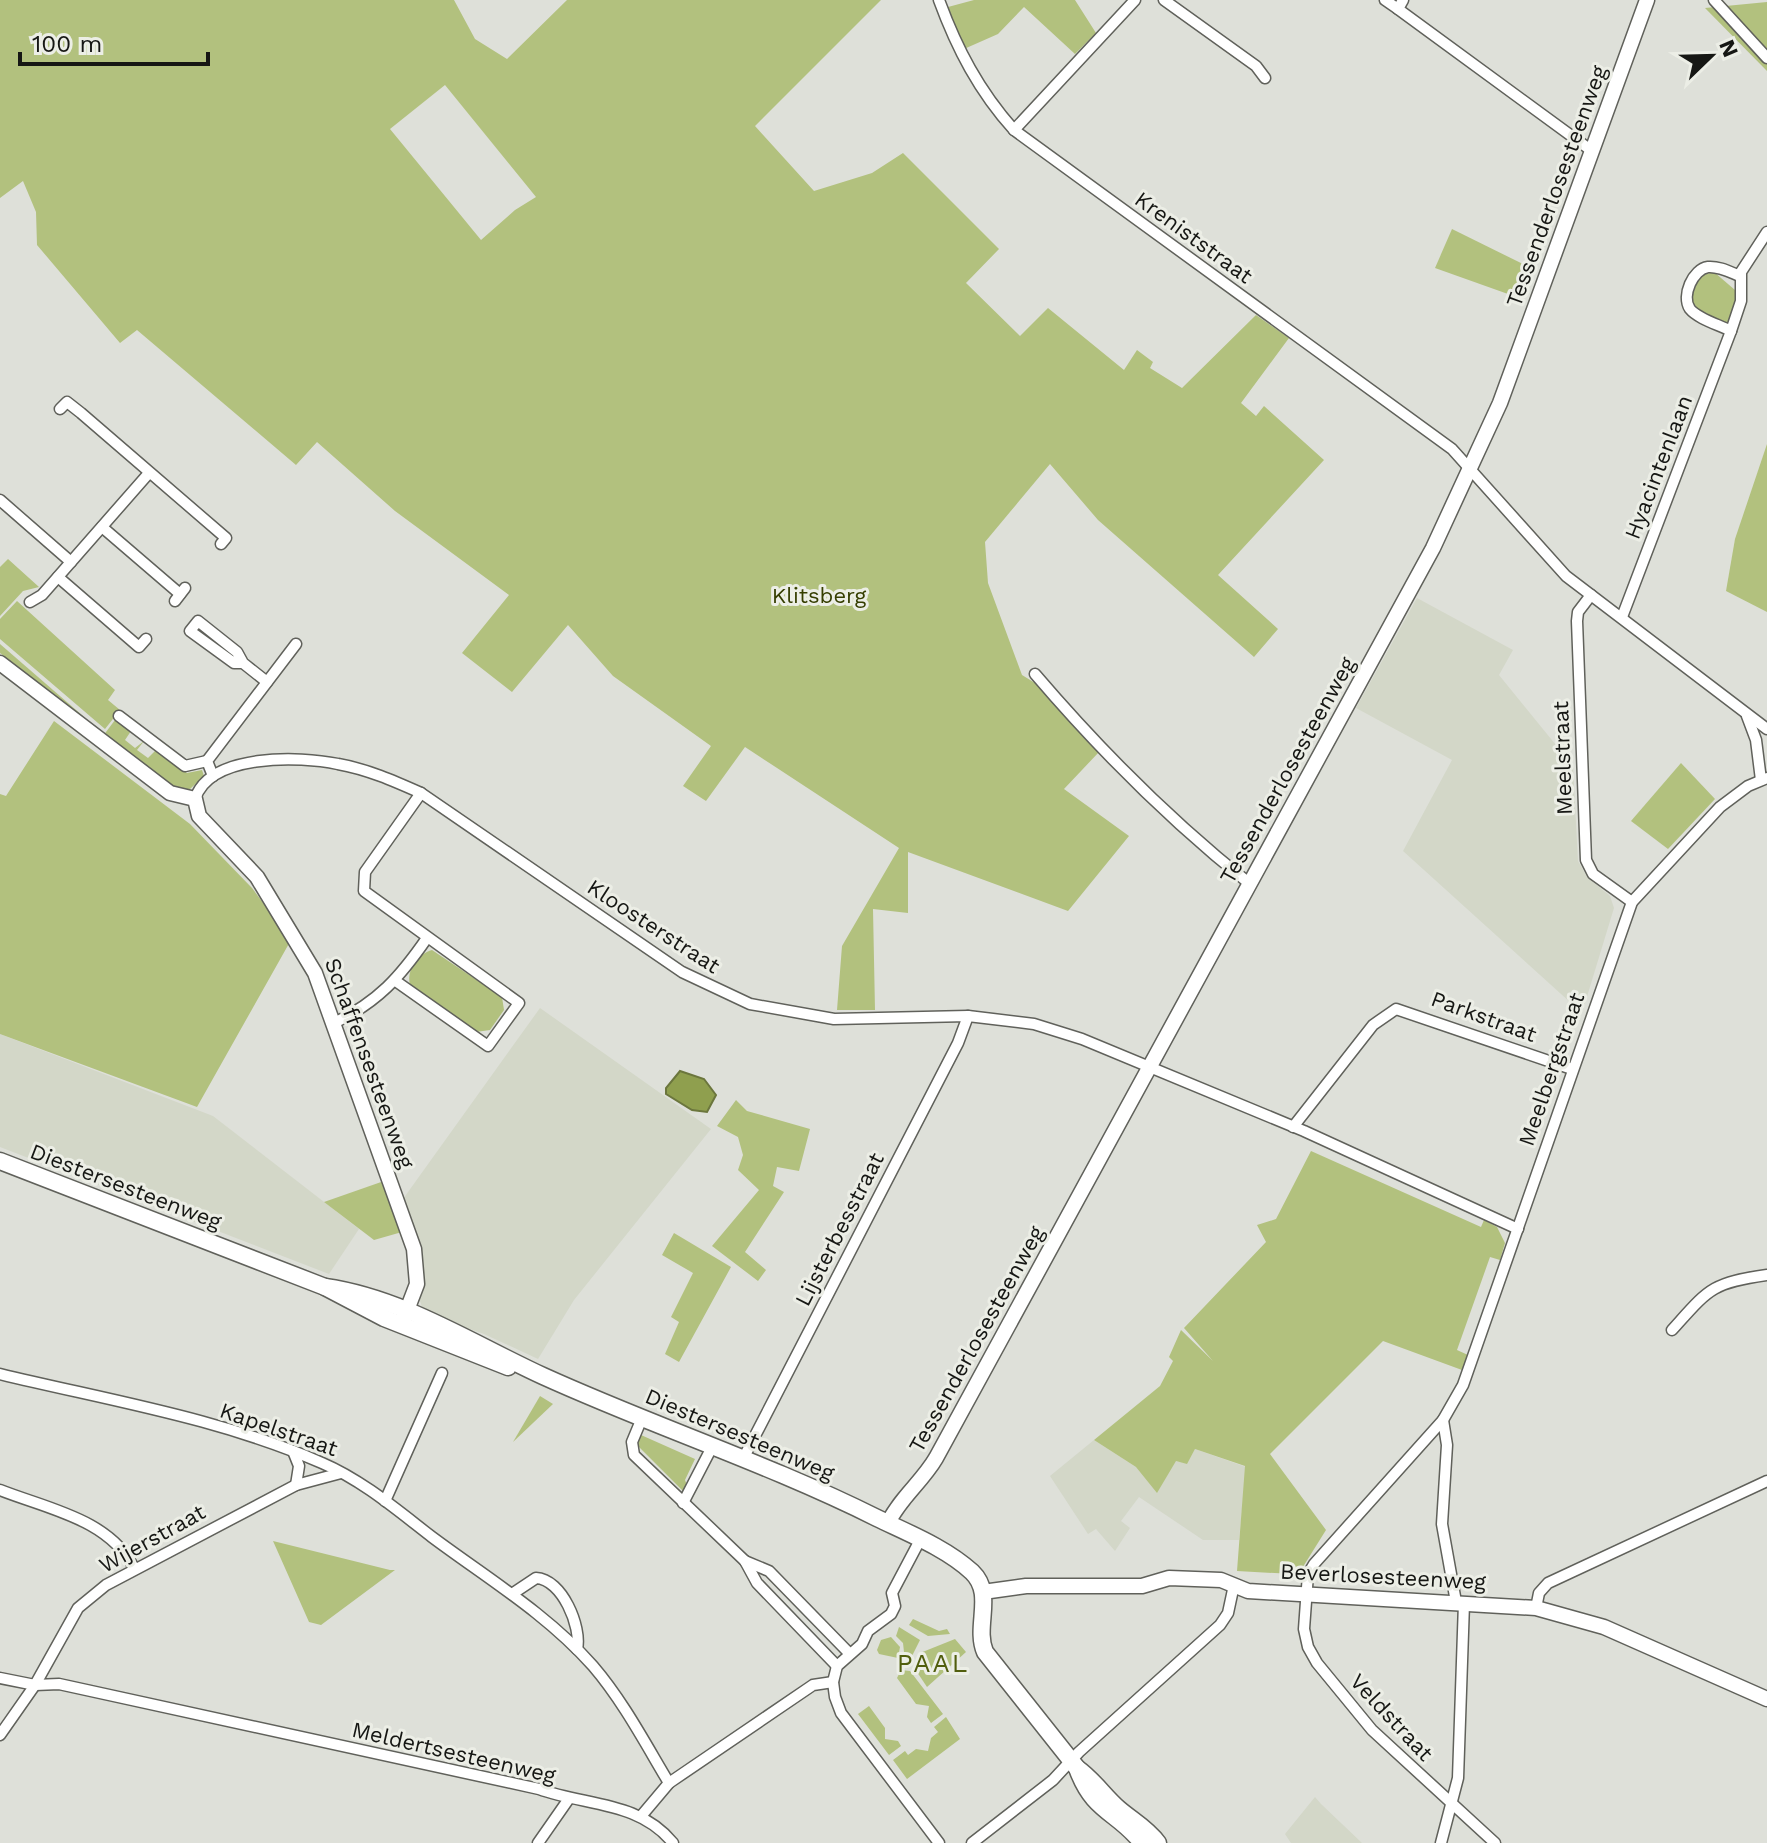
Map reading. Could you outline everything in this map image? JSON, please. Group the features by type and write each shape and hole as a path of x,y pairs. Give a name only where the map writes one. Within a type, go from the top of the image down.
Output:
{"main road":[{"name":"Diestersesteenweg","path":"0,1161 325,1287 344,1290 403,1319 477,1341 541,1375 888,1523 973,1573 983,1592"},
{"path":"983,1592 981,1642 985,1652 1074,1764 1096,1781 1117,1807 1147,1829 1158,1843"},
{"path":"1074,1764 1085,1789 1099,1808 1142,1843"}],"street":[{"name":"Kreniststraat","path":"939,0 953,38 979,87 1014,130 1452,449 1566,576 1767,729"},
{"path":"1014,130 1135,0"},
{"path":"1164,0 1256,66 1265,78"},
{"path":"1385,0 1401,4 1592,151"},
{"name":"Tessenderlosesteenweg","path":"888,1523 898,1503 923,1478 936,1458 1433,548 1500,403 1647,0"},
{"path":"1714,0 1767,58"},
{"name":"Hyacintenlaan","path":"1622,617 1731,331 1741,301 1740,276 1767,232"},
{"path":"1731,331 1694,313 1688,307 1687,297 1694,275 1701,269 1717,268 1740,276"},
{"path":"60,409 67,402 226,538 221,544"},
{"path":"30,602 58,577 149,473"},
{"path":"0,500 71,562"},
{"path":"102,527 180,594"},
{"path":"58,577 139,647 146,639"},
{"name":"Meelstraat","path":"1591,595 1578,612 1577,621 1586,860 1593,874 1632,902"},
{"path":"243,663 234,663 190,631 198,621 237,652 243,663 267,682"},
{"path":"119,716 185,766 207,761 296,644"},
{"path":"0,663 170,793 195,799 201,786 213,776 207,761"},
{"path":"1035,674 1142,788 1204,848 1250,884"},
{"path":"1746,714 1756,740 1764,779"},
{"name":"Kloosterstraat","path":"213,776 234,766 293,759 339,764 421,793 682,972 750,1004 834,1019 968,1016 1034,1024 1150,1068"},
{"name":"Meelbergstraat","path":"1307,1594 1308,1574 1314,1564 1443,1420 1476,1353 1632,902 1720,807 1764,779"},
{"path":"397,982 488,1046 519,1003 368,896 362,885 365,872 421,793"},
{"name":"Schaffensesteenweg","path":"195,799 199,816 257,877 284,916 315,973 414,1249 418,1274 403,1319"},
{"path":"334,1023 354,1013 397,982 427,938"},
{"name":"Parkstraat","path":"1293,1127 1373,1025 1396,1009 1572,1069"},
{"name":"Lijsterbesstraat","path":"743,1459 958,1043 968,1016"},
{"path":"1150,1068 1293,1127 1518,1229"},
{"path":"1672,1330 1711,1288 1726,1281 1767,1275"},
{"path":"385,1501 442,1373"},
{"name":"Kapelstraat","path":"0,1374 131,1402 293,1451 341,1473 385,1501 512,1594 577,1649 623,1705 669,1783"},
{"path":"642,1418 632,1442 633,1452 745,1561 757,1583 843,1659"},
{"path":"1441,1843 1458,1778 1460,1603 1442,1524 1447,1445 1443,1420"},
{"path":"683,1503 712,1447"},
{"path":"293,1451 299,1466 296,1485"},
{"name":"Wijerstraat","path":"0,1735 35,1685 78,1608 134,1568 296,1485 341,1473"},
{"path":"1536,1608 1539,1593 1548,1583 1767,1481"},
{"path":"0,1490 108,1534 123,1547 134,1568"},
{"path":"920,1540 892,1593 895,1606 891,1614 868,1631 862,1644 843,1659 833,1682 841,1713 939,1843"},
{"path":"745,1561 769,1571 843,1659"},
{"name":"Kapelstraat","path":"512,1594 536,1578 552,1584 578,1626 577,1649"},
{"name":"Beverlosesteenweg","path":"983,1592 1026,1586 1142,1586 1169,1578 1221,1580 1248,1591 1536,1608 1604,1627 1767,1699"},
{"path":"972,1843 1074,1764 1224,1621 1234,1585"},
{"name":"Veldstraat","path":"1307,1594 1304,1629 1317,1663 1372,1730 1495,1843"},
{"name":"Meldertsesteenweg","path":"0,1678 35,1685 46,1682 59,1684 539,1789 568,1800 600,1803 642,1815"},
{"path":"673,1843 642,1815 669,1783 813,1685 833,1682"},
{"path":"538,1843 568,1800"}],"shaded area":[{"path":"1417,598 1513,650 1499,675 1573,766 1578,861 1587,877 1610,896 1614,908 1582,1013 1403,851 1452,760 1356,708"},
{"path":"540,1008 711,1129 574,1300 538,1359 484,1334 424,1313 420,1301 421,1254 403,1199"},
{"path":"0,1034 213,1116 359,1229 329,1274 0,1147"},
{"path":"680,1071 704,1079 716,1095 707,1112 692,1110 666,1094 666,1088"},
{"path":"1094,1440 1136,1467 1176,1461 1187,1463 1195,1449 1246,1467 1239,1540 1203,1540 1139,1497 1121,1521 1130,1528 1115,1551 1096,1529 1088,1534 1050,1476"},
{"path":"1315,1797 1362,1843 1291,1843 1285,1834"}],"green space":[{"name":"Klitsberg","path":"0,0 454,0 475,39 507,59 567,0 881,0 755,126 814,191 872,173 903,153 999,249 966,283 1020,336 1048,308 1124,370 1137,350 1153,362 1150,368 1182,388 1256,315 1289,338 1241,403 1256,416 1264,406 1324,460 1218,575 1278,629 1254,657 1098,520 1050,464 985,542 988,583 1022,675 1035,683 1099,752 1064,789 1129,836 1068,911 908,852 908,913 873,909 875,1010 837,1010 842,946 899,848 745,747 706,801 683,786 711,746 613,676 568,625 512,692 462,653 509,595 395,511 317,442 296,465 137,330 120,343 37,245 36,212 23,181 0,198","holes":["445,85 536,197 515,210 481,240 390,129"]},
{"path":"974,0 1075,0 1096,33 1075,54 1024,7 998,34 964,49 948,7"},
{"path":"1767,2 1767,71 1705,8"},
{"path":"1452,229 1533,269 1522,299 1435,268"},
{"path":"1714,272 1735,290 1736,301 1728,323 1700,312 1691,300 1699,276"},
{"path":"1767,444 1767,612 1726,591 1735,539"},
{"path":"8,559 39,587 23,591 0,616 0,567"},
{"path":"17,601 115,690 108,700 120,710 105,729 0,639 0,619"},
{"path":"0,644 83,716 82,718 0,653"},
{"path":"115,720 131,731 125,740 135,748 144,741 137,750 148,758 156,750 187,773 202,770 204,776 190,789 178,791 103,736"},
{"path":"54,721 190,824 252,888 291,940 197,1107 0,1034 0,794 6,796"},
{"path":"1681,763 1715,799 1668,849 1631,821"},
{"path":"432,950 502,997 504,1010 490,1030 476,1032 410,985 414,964"},
{"path":"736,1100 747,1111 810,1129 799,1171 777,1167 773,1186 784,1192 745,1252 766,1270 758,1281 712,1246 759,1190 738,1170 743,1155 738,1137 717,1126"},
{"path":"1311,1151 1481,1227 1484,1220 1497,1227 1505,1243 1500,1260 1490,1257 1457,1350 1468,1355 1462,1370 1383,1341 1270,1454 1326,1530 1301,1570 1293,1574 1237,1571 1245,1466 1195,1449 1187,1464 1176,1461 1157,1493 1136,1467 1094,1440 1160,1386 1173,1361 1169,1357 1181,1330 1213,1361 1184,1328 1266,1242 1257,1225 1276,1219"},
{"path":"384,1181 402,1232 374,1240 324,1202"},
{"path":"674,1233 731,1267 679,1362 665,1354 679,1322 671,1317 693,1273 662,1255"},
{"path":"540,1396 553,1404 513,1442"},
{"path":"641,1435 695,1459 685,1480 688,1488 683,1491 636,1444"},
{"path":"273,1541 395,1570 321,1625 309,1622"},
{"path":"913,1619 939,1631 947,1629 950,1634 928,1636 909,1625"},
{"path":"899,1627 920,1640 912,1656 904,1652 903,1643 896,1636"},
{"path":"891,1637 900,1647 898,1658 879,1654 877,1650 881,1640"},
{"path":"955,1639 966,1652 927,1687 915,1669 920,1653"},
{"path":"901,1670 910,1671 943,1714 931,1723 927,1717 929,1706 916,1704 897,1678"},
{"path":"869,1706 885,1728 885,1739 898,1741 901,1746 889,1755 858,1714"},
{"path":"946,1717 960,1739 907,1779 893,1760 905,1751 908,1755 916,1749 928,1751 931,1738 938,1732 934,1727"}],"district":[{"name":"PAAL","path":"933,1663"}]}
